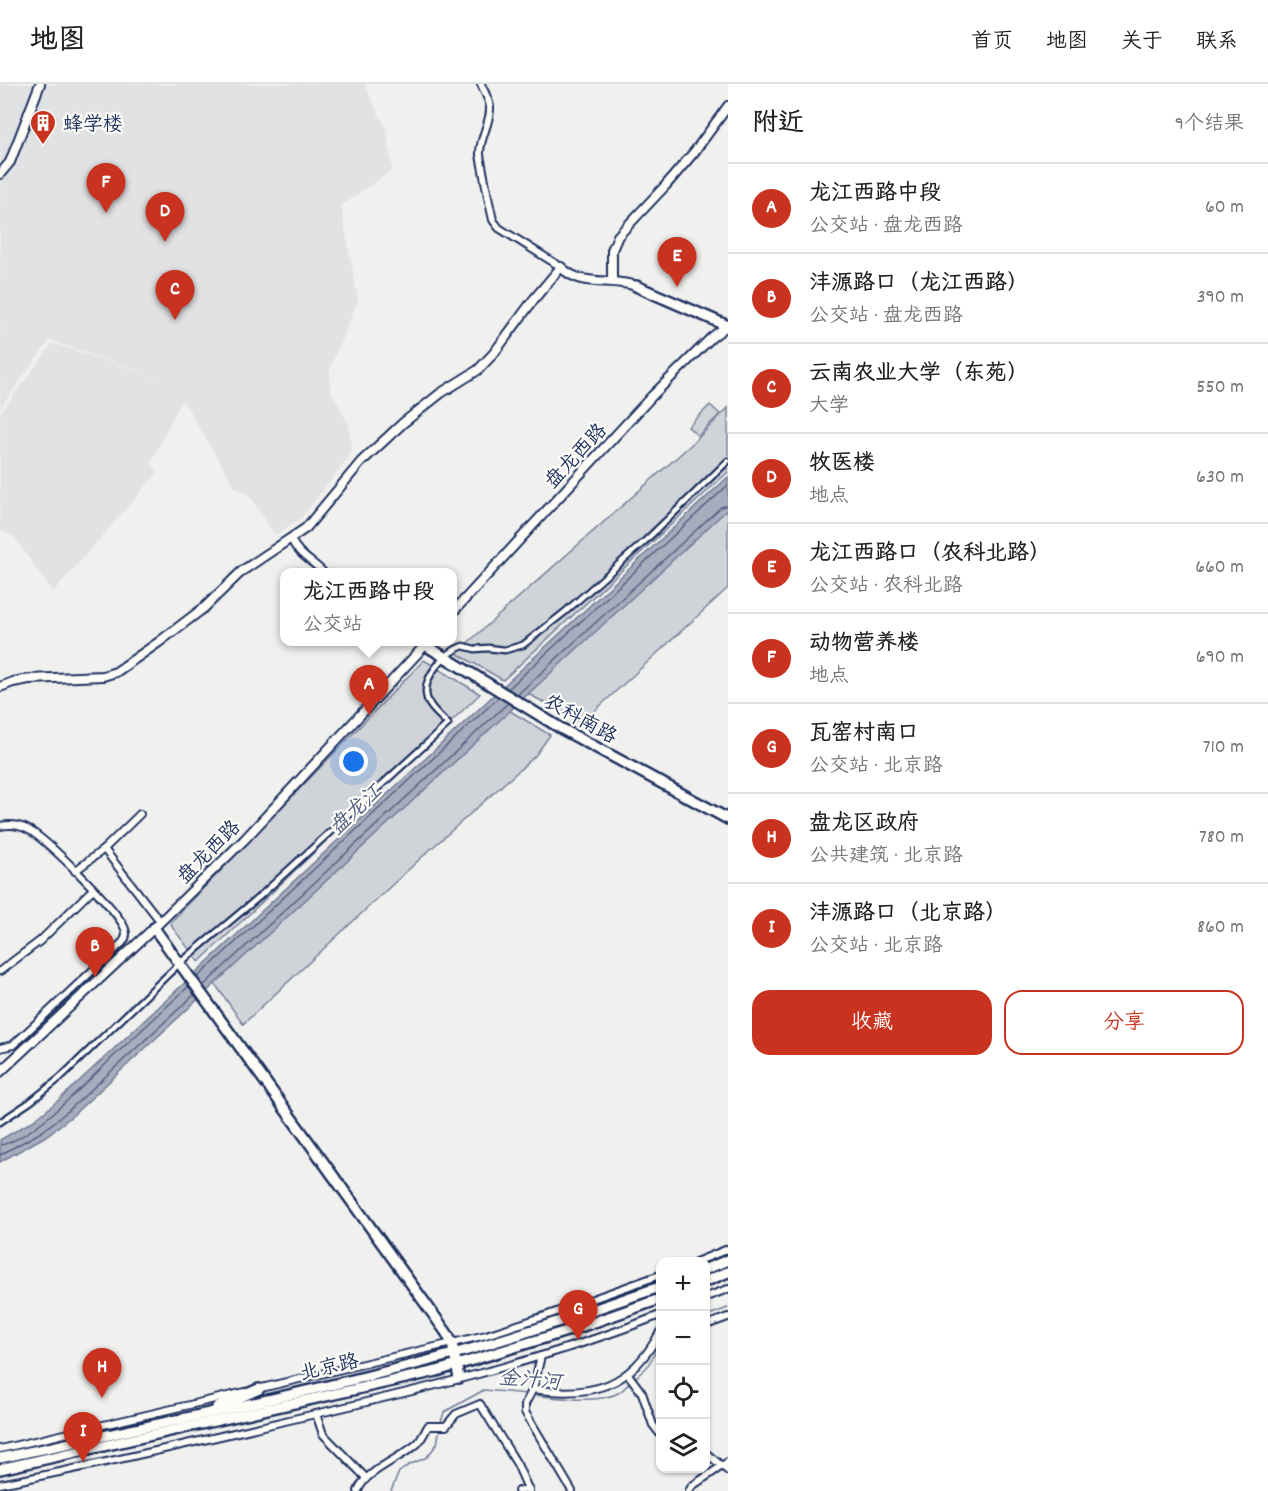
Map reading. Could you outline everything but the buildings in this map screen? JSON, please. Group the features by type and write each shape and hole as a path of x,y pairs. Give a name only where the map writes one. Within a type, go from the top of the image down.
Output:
{"main road":[{"path":"636,286 647,285 728,324"},
{"name":"农科南路","path":"428,646 531,711 728,819"},
{"path":"157,924 188,977 452,1343 459,1378"},
{"path":"710,1267 728,1260"},
{"path":"710,1279 728,1272"},
{"name":"北京路","path":"0,1458 197,1416 454,1354 580,1315 656,1288"},
{"name":"北京路","path":"4,1468 457,1364 583,1326 656,1300"},
{"path":"197,1416 259,1389"},
{"path":"0,1475 4,1468"}],"street":[{"path":"0,174 10,162 40,84"},
{"path":"481,84 490,106 480,155 494,220 504,233 575,278 612,281 636,286"},
{"path":"612,281 612,250 618,236 695,151 728,106"},
{"path":"0,687 29,679 103,676 116,672 205,607 242,571 291,539 315,519 361,462 403,423 441,393 478,370 561,267"},
{"name":"盘龙西路","path":"457,608 652,396 728,324"},
{"path":"0,1122 60,1078 180,963 259,897 448,724 429,703 426,692 434,669 444,657 463,646 475,649 505,650 523,645 609,573 728,461"},
{"path":"291,539 298,552 317,568"},
{"name":"盘龙西路","path":"0,1072 157,924 288,795 421,646"},
{"path":"75,871 104,849 140,814"},
{"path":"0,826 17,826 35,833 93,889 124,926 125,939 12,1045 0,1048"},
{"path":"104,849 157,924"},
{"path":"0,971 40,941 93,889"},
{"path":"708,1257 728,1249"},
{"path":"0,1449 486,1335 656,1276"},
{"path":"710,1296 728,1289"},
{"path":"0,1484 86,1467 316,1414 459,1378 541,1356 656,1316"},
{"path":"710,1323 728,1317"},
{"path":"533,1389 550,1392 592,1390 609,1385 638,1365 656,1340"},
{"path":"541,1356 533,1389 525,1404 525,1412 572,1491"},
{"path":"628,1374 637,1386 650,1412 652,1425 656,1430"},
{"path":"358,1490 366,1478 420,1441 428,1426 446,1426 456,1414 480,1404 517,1464 529,1490 518,1491"},
{"path":"316,1414 323,1434 366,1478"},
{"path":"689,1491 692,1486 726,1466 710,1456"}],"shaded area":[{"path":"0,84 364,84 387,131 392,170 341,206 358,300 330,368 330,389 349,425 351,454 301,518 275,535 248,494 235,487 182,399 151,462 158,472 53,592 14,537 0,530 0,413 53,343 173,383 50,340 0,408"},
{"path":"710,405 720,414 698,436 688,427"},
{"path":"728,408 728,472 503,680 456,653 694,442"},
{"path":"728,505 728,588 587,718 581,723 525,692"},
{"path":"424,660 480,694 199,962 172,927 171,922"},
{"path":"507,709 550,735 535,756 422,857 243,1024 213,981"}],"water":[{"path":"728,477 728,509 72,1116 46,1136 0,1162 0,1140 36,1119 61,1098"}],"waterway":[{"name":"金汁河","path":"710,1315 728,1308"},
{"name":"金汁河","path":"634,1379 647,1367 656,1351"},
{"name":"金汁河","path":"532,1395 577,1399 601,1398 620,1392 631,1382"},
{"name":"金汁河","path":"441,1422 444,1412 484,1390 528,1394"},
{"name":"金汁河","path":"391,1491 399,1472 427,1457 437,1444 440,1427"}],"place":[{"name":"蜂学楼","path":"43,146"},
{"name":"动物营养楼","path":"106,213"},
{"name":"牧医楼","path":"165,242"},
{"name":"龙江西路口（农科北路）","path":"677,287"},
{"name":"云南农业大学（东苑）","path":"175,320"},
{"name":"龙江西路中段","path":"369,715"},
{"name":"沣源路口（龙江西路）","path":"95,977"},
{"name":"瓦窑村南口","path":"578,1340"},
{"name":"盘龙区政府","path":"102,1398"},
{"name":"沣源路口（北京路）","path":"83,1462"}],"water label":[{"name":"盘龙江","path":"355,809"}]}
